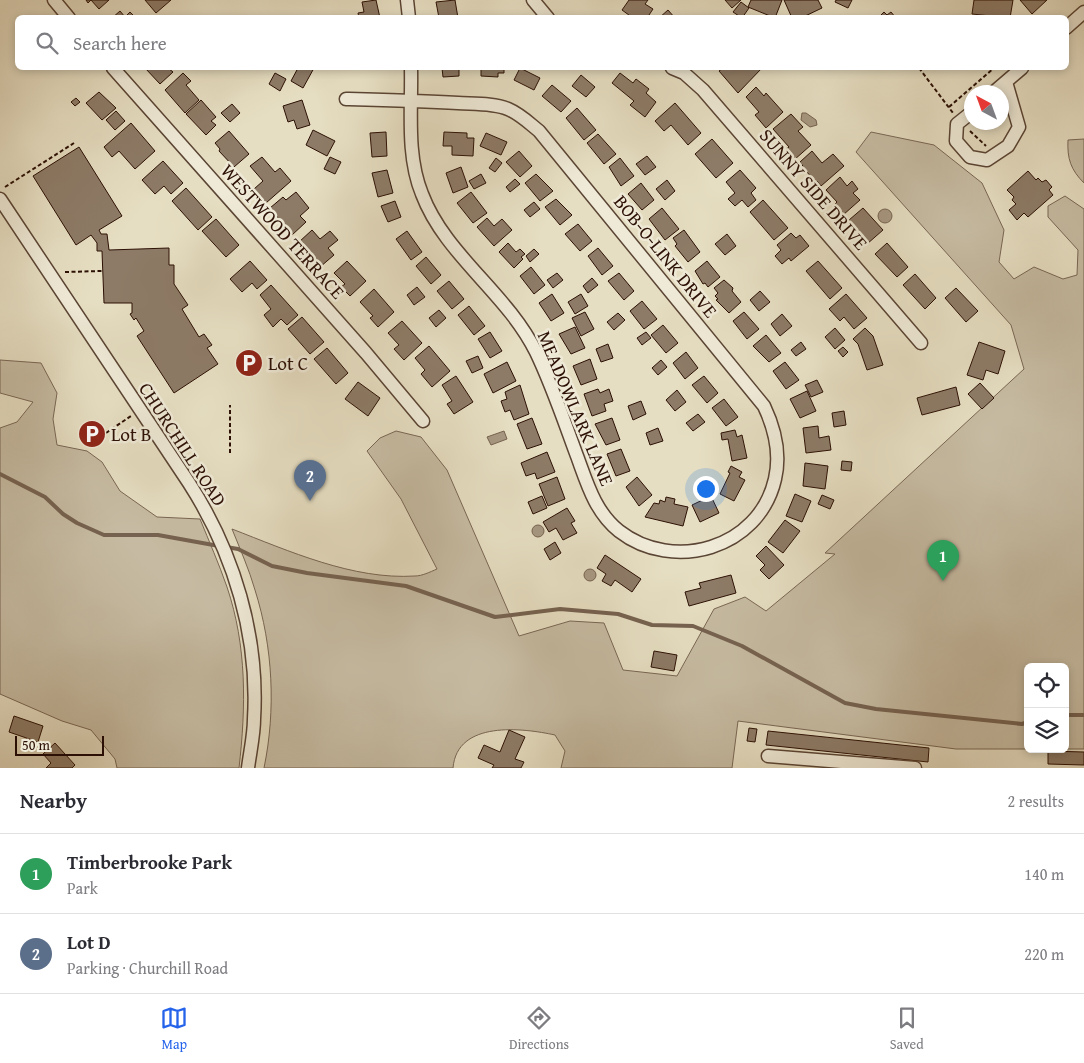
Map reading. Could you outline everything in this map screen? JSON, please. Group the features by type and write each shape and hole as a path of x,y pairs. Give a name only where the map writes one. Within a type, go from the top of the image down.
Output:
{"street":[{"path":"54,0 66,15"},
{"path":"407,0 409,15"},
{"path":"533,0 546,15"},
{"path":"1069,25 1084,12"},
{"name":"WESTWOOD TERRACE","path":"115,70 366,353 423,421"},
{"name":"MEADOWLARK LANE","path":"411,70 413,159 421,193 432,217 447,238 502,300 528,336 543,367 598,509 618,530 636,542 669,552 689,553 714,547 745,528"},
{"name":"SUNNY SIDE DRIVE","path":"677,70 684,73 703,90 921,343"},
{"path":"1002,85 1020,70"},
{"path":"964,118 957,124 956,141 970,157 987,160 1008,146 1019,127 1009,92"},
{"name":"BOB-O-LINK DRIVE","path":"346,99 479,104 507,108 525,118 545,139 756,395 768,415 776,437 777,467 775,480 758,514 745,528"},
{"name":"CHURCHILL ROAD","path":"0,200 189,484 213,525 237,582 246,619 253,667 254,719 248,768"},
{"path":"768,756 915,768"}],"path":[{"path":"921,70 956,117"},
{"path":"949,107 992,70"},
{"path":"968,130 991,152"},
{"path":"5,187 74,143"},
{"path":"62,272 102,270"},
{"path":"230,405 230,453"},
{"path":"106,433 132,415"}],"shaded area":[{"path":"802,113 806,113 816,120 817,125 810,127 801,120"},
{"path":"871,132 934,145 982,183 1004,230 999,262 1014,279 1034,267 1063,279 1077,275 1078,250 1048,217 1048,206 1065,196 1084,209 1084,749 1069,749 1069,663 1024,663 1024,749 956,749 738,721 732,768 561,768 565,751 555,735 526,730 510,730 494,731 479,735 466,742 457,753 453,768 264,768 270,724 271,679 269,656 266,634 255,590 232,529 299,555 345,569 392,576 415,576 437,569 401,499 367,451 380,438 396,431 421,437 447,470 519,636 570,621 604,623 623,670 677,676 714,609 745,597 766,611 835,554 825,553 1024,369 1011,325 856,152"},
{"path":"1084,139 1084,183 1069,159 1068,140"},
{"path":"882,209 888,209 892,216 888,223 882,223 878,219 878,213"},
{"path":"0,360 41,363 57,393 53,419 57,445 87,451 102,462 120,491 157,517 200,519 227,587 234,609 238,632 244,699 239,768 117,768 115,759 91,730 62,721 0,694 0,428 17,422 33,402 0,393"},
{"path":"504,431 507,439 491,445 487,437"},
{"path":"540,525 543,526 543,536 536,537 533,536 532,529 533,526"},
{"path":"592,569 595,570 595,580 588,581 585,580 584,573 585,570"}],"building":[{"path":"91,0 109,0 99,9"},
{"path":"145,0 171,0 156,13"},
{"path":"376,0 379,15 358,15 358,13 364,12 362,2"},
{"path":"455,0 458,15 438,15 436,2"},
{"path":"629,0 648,0 645,4 653,9 649,15 629,15 622,10"},
{"path":"725,0 741,0 732,8"},
{"path":"751,0 782,0 776,15 768,15 748,7"},
{"path":"784,0 818,0 822,8 807,15 791,15"},
{"path":"836,0 852,0 848,8 835,2"},
{"path":"974,0 1013,0 1010,15 972,14"},
{"path":"1020,0 1047,0 1032,14"},
{"path":"741,2 749,8 744,15 738,15 733,12"},
{"path":"668,10 672,15 662,15"},
{"path":"120,11 123,15 115,15"},
{"path":"147,70 170,70 173,72 160,84"},
{"path":"297,70 313,70 303,88 291,81"},
{"path":"442,70 459,70 459,76 443,77"},
{"path":"481,70 504,70 504,73 498,73 498,77 481,76"},
{"path":"519,70 524,70 540,78 534,90 514,80"},
{"path":"720,70 760,70 738,93 719,71"},
{"path":"183,73 191,81 186,85 199,100 185,113 165,90"},
{"path":"275,73 286,79 280,91 269,84"},
{"path":"620,73 633,83 636,79 649,89 646,93 656,102 645,117 630,105 634,101 612,83"},
{"path":"581,75 595,87 586,97 572,86"},
{"path":"552,85 571,101 561,112 542,96"},
{"path":"756,87 764,96 766,93 783,112 766,128 755,115 759,112 746,97"},
{"path":"99,92 116,108 102,120 86,103"},
{"path":"76,98 80,102 75,106 71,102"},
{"path":"201,100 216,117 211,121 216,125 206,135 186,114"},
{"path":"302,100 310,125 297,129 294,120 288,122 283,106"},
{"path":"675,103 701,133 688,145 671,125 664,131 655,121"},
{"path":"232,104 240,113 230,122 221,113"},
{"path":"577,108 596,130 584,140 566,118"},
{"path":"116,111 125,121 115,130 106,120"},
{"path":"791,114 803,127 798,131 811,145 794,160 785,150 789,147 773,129"},
{"path":"131,123 155,151 135,169 119,151 112,157 104,147"},
{"path":"313,130 335,141 327,156 306,145"},
{"path":"229,131 249,154 234,167 219,151 220,149 215,143"},
{"path":"386,132 387,156 372,157 370,133"},
{"path":"444,132 467,133 467,138 474,138 473,156 452,155 452,146 443,146"},
{"path":"486,133 507,142 501,155 480,146"},
{"path":"598,134 616,154 604,164 587,143"},
{"path":"712,139 733,163 716,178 695,154"},
{"path":"79,147 122,216 99,230 101,234 107,234 109,250 169,248 169,265 174,265 174,284 188,305 182,309 199,337 204,334 212,345 207,348 218,364 174,393 137,336 144,331 136,318 134,320 130,314 132,313 132,303 104,303 102,251 97,251 97,243 91,235 76,245 33,176"},
{"path":"519,151 532,166 520,177 506,162"},
{"path":"812,151 822,163 833,154 844,166 821,186 817,181 815,183 800,162"},
{"path":"647,156 656,167 645,175 636,164"},
{"path":"262,157 275,172 280,168 291,181 266,203 254,189 263,181 250,166"},
{"path":"330,157 341,162 335,174 324,169"},
{"path":"496,158 502,163 495,172 489,168"},
{"path":"620,158 634,176 621,186 609,167"},
{"path":"163,161 183,183 171,194 164,186 155,194 142,180"},
{"path":"461,167 468,187 453,193 446,173"},
{"path":"387,170 393,193 378,197 372,173"},
{"path":"740,170 756,188 751,193 756,200 748,207 742,200 735,206 728,199 735,193 726,182"},
{"path":"1028,171 1036,180 1038,178 1042,182 1046,180 1052,187 1049,190 1053,195 1028,217 1024,213 1017,220 1009,210 1016,204 1012,200 1014,197 1007,190"},
{"path":"481,174 486,183 474,189 469,181"},
{"path":"536,174 553,191 540,201 525,183"},
{"path":"840,177 847,186 852,181 858,189 853,193 860,200 843,215 834,205 837,202 826,190"},
{"path":"515,179 520,184 510,192 506,187"},
{"path":"667,180 675,191 665,200 656,189"},
{"path":"641,183 654,200 642,210 628,194"},
{"path":"186,188 212,217 198,230 172,201"},
{"path":"296,192 309,208 300,216 306,222 292,235 270,208 283,197 286,200"},
{"path":"471,192 487,213 473,223 457,203"},
{"path":"556,199 572,215 560,225 545,207"},
{"path":"763,200 788,228 774,240 750,212"},
{"path":"395,201 401,217 388,222 381,206"},
{"path":"534,202 540,209 530,217 524,210"},
{"path":"662,208 679,229 665,240 649,219"},
{"path":"863,208 883,230 867,244 849,220"},
{"path":"487,218 494,226 502,219 512,230 494,246 477,227"},
{"path":"216,219 239,245 226,257 202,231"},
{"path":"578,224 592,241 580,251 565,234"},
{"path":"312,230 320,239 330,231 338,240 328,248 334,255 320,267 299,242"},
{"path":"684,230 700,252 688,262 675,246 677,244 673,238"},
{"path":"407,231 422,252 411,260 396,239"},
{"path":"791,233 796,238 800,235 809,246 791,261 789,258 782,264 775,256 781,250 777,245"},
{"path":"727,234 736,246 725,255 715,244"},
{"path":"508,243 516,252 520,249 525,254 521,257 523,259 514,268 499,252"},
{"path":"887,243 908,267 897,277 875,254"},
{"path":"598,248 613,266 602,275 588,256"},
{"path":"534,249 539,254 530,262 526,256"},
{"path":"426,257 441,275 431,284 416,266"},
{"path":"250,261 267,280 257,289 252,283 242,292 230,279"},
{"path":"347,261 366,281 350,296 341,287 345,284 334,273"},
{"path":"707,261 720,277 708,287 705,283 703,284 695,271"},
{"path":"818,261 842,288 830,299 806,271"},
{"path":"531,267 545,285 534,294 520,276"},
{"path":"557,273 563,280 553,288 547,280"},
{"path":"619,273 634,291 624,300 608,281"},
{"path":"915,274 936,298 925,309 903,285"},
{"path":"592,278 598,285 588,293 583,286"},
{"path":"724,280 733,288 732,291 741,302 729,313 716,300 718,299 715,296 718,293 714,288"},
{"path":"449,281 464,299 452,309 437,291"},
{"path":"271,285 298,315 287,325 281,319 273,327 264,315 271,309 260,295"},
{"path":"417,287 425,297 414,305 407,295"},
{"path":"956,288 978,311 966,322 945,298"},
{"path":"374,289 394,312 378,327 370,318 373,316 360,302"},
{"path":"760,291 770,302 759,311 750,300"},
{"path":"552,294 564,313 551,321 539,303"},
{"path":"581,294 588,306 575,314 568,302"},
{"path":"846,294 867,318 854,329 844,317 840,321 829,309"},
{"path":"642,301 657,319 644,329 630,311"},
{"path":"469,306 485,326 474,335 458,315"},
{"path":"439,310 446,318 436,327 429,318"},
{"path":"585,312 594,329 581,336 572,318"},
{"path":"744,312 759,329 747,339 733,321"},
{"path":"618,313 625,320 614,330 607,322"},
{"path":"782,314 792,326 780,336 771,324"},
{"path":"302,317 324,342 310,354 288,329"},
{"path":"402,321 422,343 404,360 394,349 399,345 388,333"},
{"path":"663,325 678,343 666,353 651,335"},
{"path":"575,327 585,348 571,354 559,334"},
{"path":"835,328 845,340 835,349 825,337"},
{"path":"865,328 873,336 883,365 867,370 858,344 853,339"},
{"path":"490,332 502,351 490,358 478,339"},
{"path":"646,332 651,338 642,345 637,338"},
{"path":"766,335 781,353 769,362 753,346"},
{"path":"801,342 806,349 796,356 791,350"},
{"path":"979,342 1005,351 998,374 986,370 983,380 967,375"},
{"path":"608,344 613,358 601,362 596,349"},
{"path":"429,346 450,371 432,387 421,374 425,370 415,358"},
{"path":"843,347 848,352 843,357 838,351"},
{"path":"327,348 348,373 336,384 314,359"},
{"path":"686,352 698,368 685,379 673,363"},
{"path":"478,356 483,368 472,373 466,361"},
{"path":"590,359 597,379 581,385 573,366"},
{"path":"661,360 667,367 658,375 652,368"},
{"path":"507,362 516,381 493,393 484,374"},
{"path":"785,362 799,380 786,389 773,371"},
{"path":"456,376 473,402 454,414 447,404 452,401 442,385"},
{"path":"704,376 718,393 707,403 692,385"},
{"path":"817,380 823,392 811,397 805,385"},
{"path":"358,382 380,398 368,416 345,399"},
{"path":"980,383 994,398 982,409 968,394"},
{"path":"520,385 529,414 514,420 510,410 505,412 501,401 507,399 505,392"},
{"path":"956,387 960,405 922,415 917,398"},
{"path":"598,389 600,393 609,389 613,401 604,404 606,411 592,416 584,394"},
{"path":"677,390 686,402 675,411 666,400"},
{"path":"807,391 816,411 800,418 790,399"},
{"path":"724,399 738,417 726,426 712,408"},
{"path":"641,401 646,414 633,420 628,406"},
{"path":"844,411 846,425 834,427 832,413"},
{"path":"698,414 705,422 693,431 686,423"},
{"path":"532,418 542,444 527,449 517,424"},
{"path":"612,418 620,440 606,445 595,424"},
{"path":"818,426 819,438 829,436 831,450 806,453 803,428"},
{"path":"658,428 663,441 650,445 646,433"},
{"path":"735,430 737,437 742,435 747,458 732,461 728,439 722,440 721,433"},
{"path":"621,449 630,471 616,476 607,454"},
{"path":"547,452 555,472 537,479 535,473 526,476 521,463"},
{"path":"842,461 852,462 851,471 841,470"},
{"path":"805,463 828,466 825,489 803,486"},
{"path":"731,466 742,472 739,477 745,480 734,501 720,494 730,473 728,472"},
{"path":"557,477 565,499 548,506 539,484"},
{"path":"637,477 652,495 639,506 626,487"},
{"path":"795,494 811,501 802,522 786,516"},
{"path":"822,495 834,500 830,509 818,504"},
{"path":"542,496 547,508 533,514 528,502"},
{"path":"711,496 719,513 700,522 692,505"},
{"path":"666,497 675,499 674,504 688,507 683,526 645,517 654,503 659,504 660,500 665,502"},
{"path":"567,508 575,521 571,523 577,533 563,540 556,528 549,532 543,522"},
{"path":"785,520 800,531 783,553 768,542"},
{"path":"555,542 561,553 550,560 544,549"},
{"path":"766,546 784,565 769,579 760,570 765,565 756,556"},
{"path":"605,555 641,579 632,592 615,580 611,586 602,581 606,574 597,568"},
{"path":"731,575 736,593 689,606 685,592 701,588 699,583"},
{"path":"654,651 677,655 674,671 651,667"},
{"path":"14,716 43,726 38,742 9,732"},
{"path":"749,728 757,729 755,742 747,741"},
{"path":"509,730 525,737 515,759 524,762 521,768 492,768 494,765 478,758 484,745 500,752"},
{"path":"768,731 929,748 928,762 766,745"},
{"path":"55,743 75,765 72,768 46,768 51,763 43,754"},
{"path":"1084,752 1084,765 1048,764 1048,753"}],"waterway":[{"path":"0,474 45,497 63,514 77,523 104,535 158,535 219,546"},
{"path":"226,547 238,549 272,566 307,573 406,586 495,617 560,609 618,614 652,625 693,626 742,646 845,703 876,709 1024,723"},
{"path":"1069,715 1084,715"}],"place":[{"name":"Lot C","path":"249,363"},
{"name":"Lot B","path":"92,434"},
{"name":"Lot D","path":"310,501"},
{"name":"Timberbrooke Park","path":"943,581"}]}
